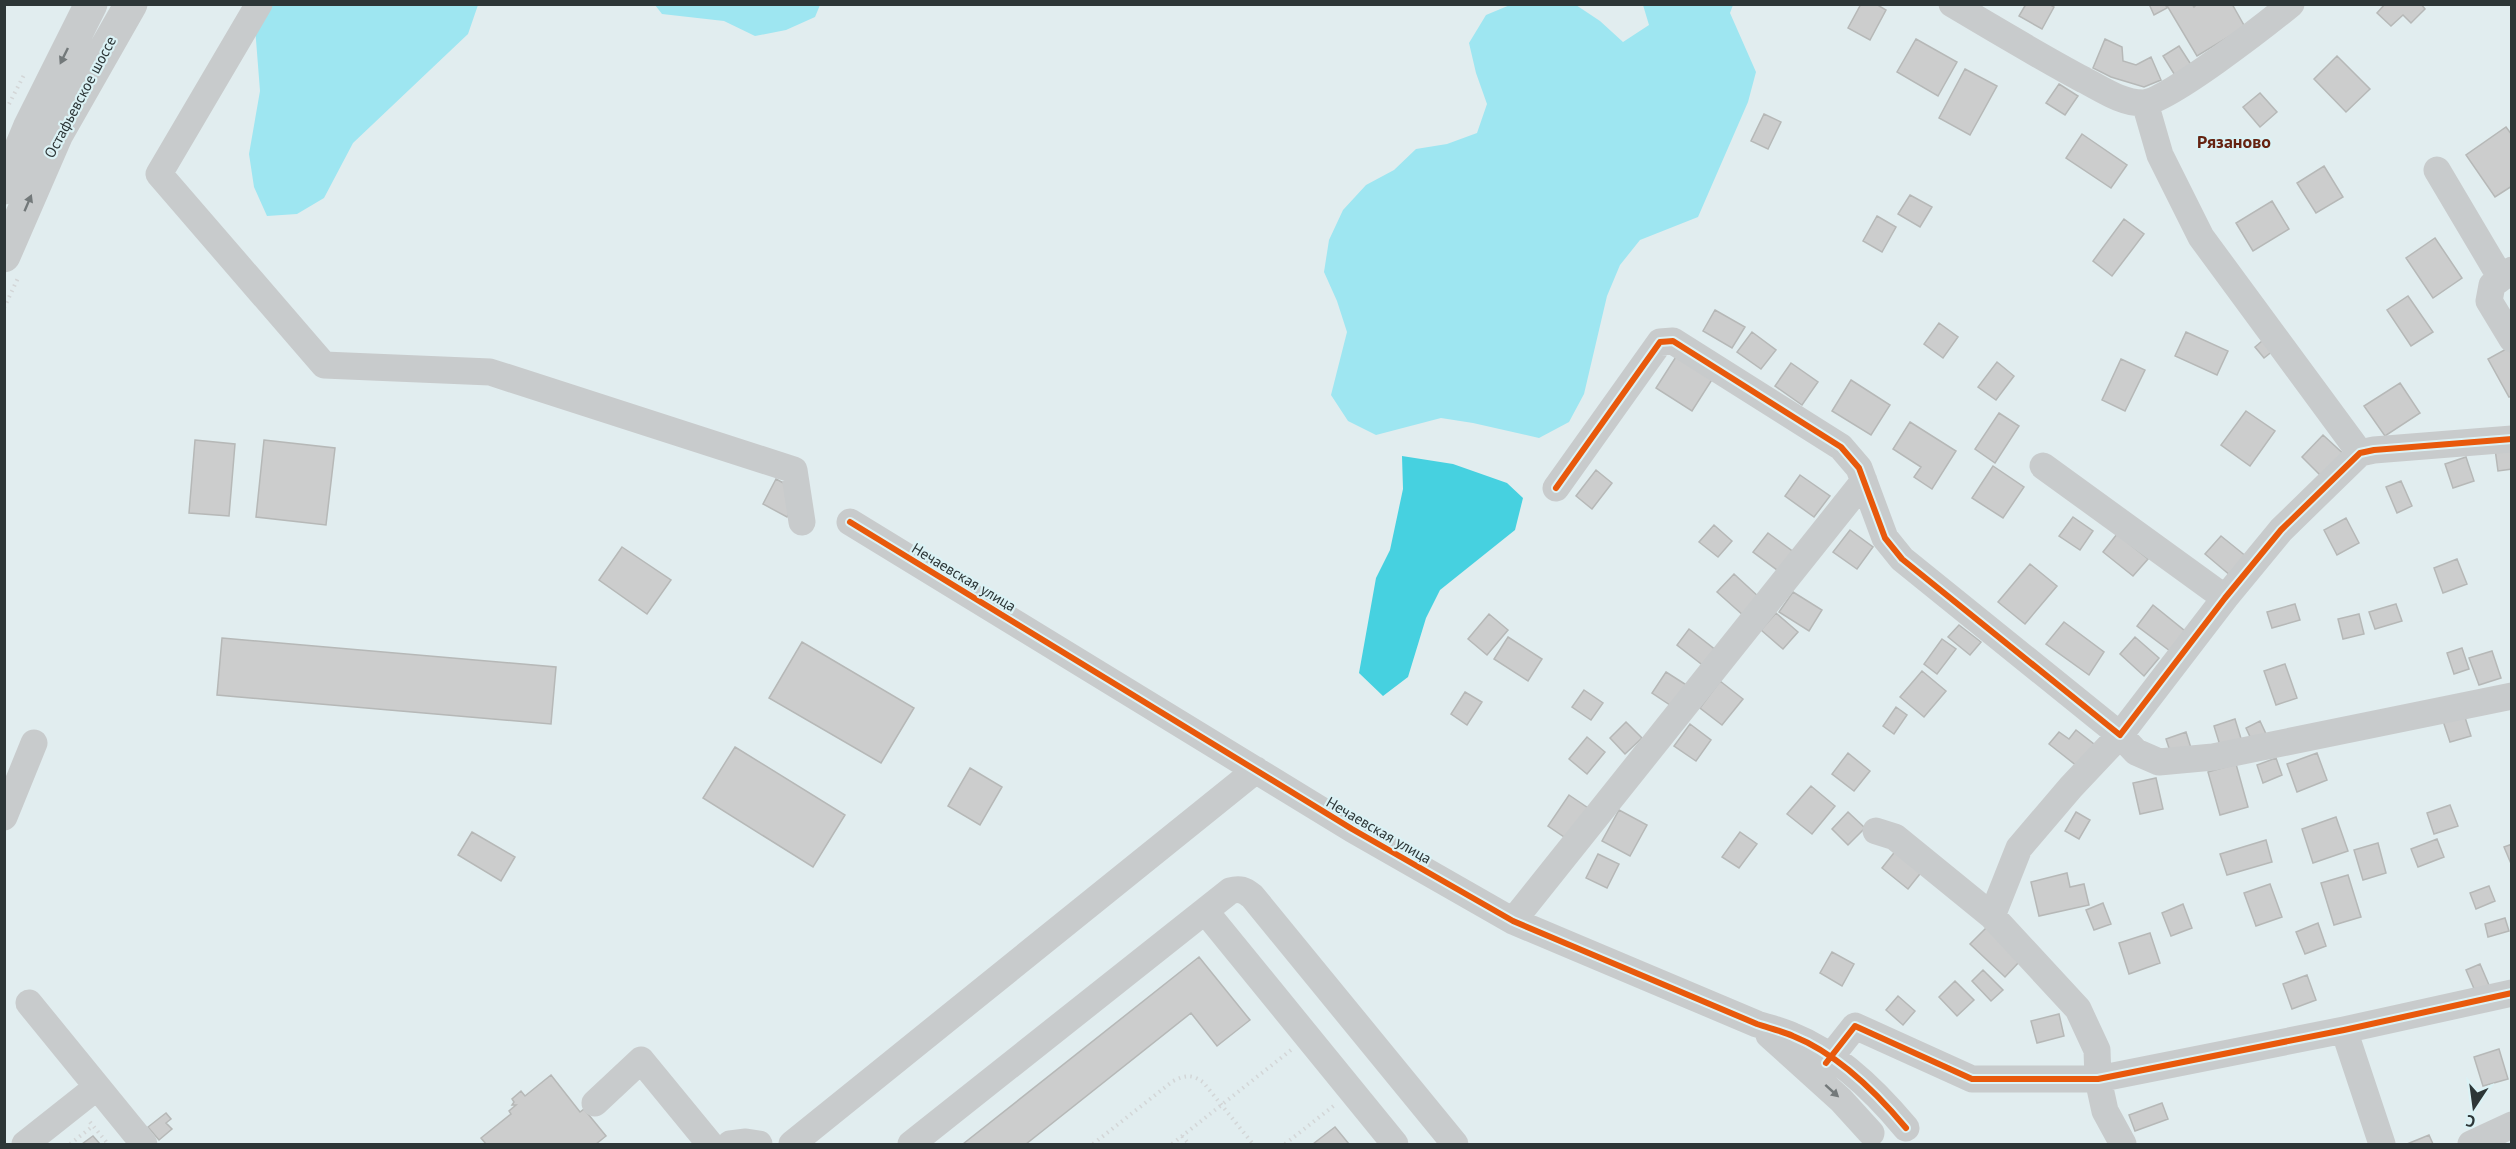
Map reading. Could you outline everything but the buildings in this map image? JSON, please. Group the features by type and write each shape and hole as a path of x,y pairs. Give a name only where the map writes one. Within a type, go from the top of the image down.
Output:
{"main road":[{"name":"Остафьевское шоссе","path":"4,188 29,128 91,4"},
{"name":"Остафьевское шоссе","path":"4,256 57,134 131,4"}],"street":[{"path":"259,4 159,174 324,365 490,372 794,470 802,522"},
{"path":"1952,4 2056,65 2122,100 2145,103 2172,89 2245,42 2292,4"},
{"path":"2145,103 2160,155 2201,237 2360,453"},
{"path":"2437,170 2506,274 2492,285 2489,301 2511,339"},
{"path":"1556,488 1660,342 1673,341 1841,447 1859,468 1885,538 1902,559 2120,735 2136,752 2159,762 2213,757 2511,696"},
{"path":"1992,916 2019,848 2071,787 2120,735 2225,598 2281,530 2360,453 2511,439"},
{"path":"2043,466 2225,598"},
{"path":"1513,921 1864,481"},
{"name":"Нечаевская улица","path":"850,522 1352,829 1513,921 1757,1024 1795,1036 1882,1100 1915,1140"},
{"path":"4,817 34,743"},
{"path":"792,1144 1256,770"},
{"path":"1876,831 1895,837 1992,916 2078,1009 2097,1050 2098,1079 2105,1111 2123,1144"},
{"path":"911,1144 1205,910 1230,891 1237,889 1245,890 1252,896 1455,1144"},
{"path":"1205,910 1395,1144"},
{"path":"1827,1061 1855,1026 1972,1079 2098,1079 2344,1030 2511,993"},
{"path":"29,1003 144,1144"},
{"name":"Нечаевская улица","path":"1757,1024 1841,1100 1868,1139"},
{"path":"2344,1030 2382,1144"},
{"path":"595,1103 641,1060 710,1144"},
{"path":"25,1144 97,1087"},
{"path":"1868,1139 1876,1128 1890,1124 1915,1140"},
{"path":"2471,1144 2511,1125"},
{"path":"730,1144 746,1142 759,1144"}],"path":[{"path":"1172,1144 1308,1036"},
{"path":"1093,1144 1173,1081 1185,1075 1194,1076 1203,1082 1253,1144"},
{"path":"1284,1144 1352,1091"},
{"path":"76,1104 108,1144"},
{"path":"70,1144 93,1126"},
{"path":"1182,1136 1189,1144"}],"shaded area":[{"path":"261,5 478,5 468,34 353,143 324,198 297,214 267,216 254,187 249,154 260,91 255,27"},
{"path":"655,5 820,5 815,17 786,30 755,36 724,21 662,14"},
{"path":"1510,5 1576,5 1600,21 1623,42 1649,25 1643,5 1733,5 1730,13 1756,72 1748,102 1698,217 1640,240 1620,265 1607,296 1584,394 1569,422 1539,438 1441,418 1376,435 1348,421 1331,395 1347,332 1324,272 1329,240 1343,210 1366,185 1394,170 1416,149 1447,144 1477,133 1487,104 1469,43 1486,15"},
{"path":"1402,456 1453,464 1507,483 1523,498 1515,530 1440,590 1426,618 1408,677 1383,696 1359,673 1376,578 1390,550 1403,489"}],"cycle path":[{"path":"1556,488 1660,342 1673,341 1841,447 1859,468 1885,538 1902,559 2120,735 2225,598 2281,530 2360,453 2512,439"},
{"path":"850,522 1352,829 1513,921 1757,1024 1810,1044 1855,1075 1906,1128"},
{"path":"1826,1063 1855,1026 1972,1079 2098,1079 2344,1030 2512,993"}],"district":[{"name":"Рязаново","path":"2234,141"}]}
